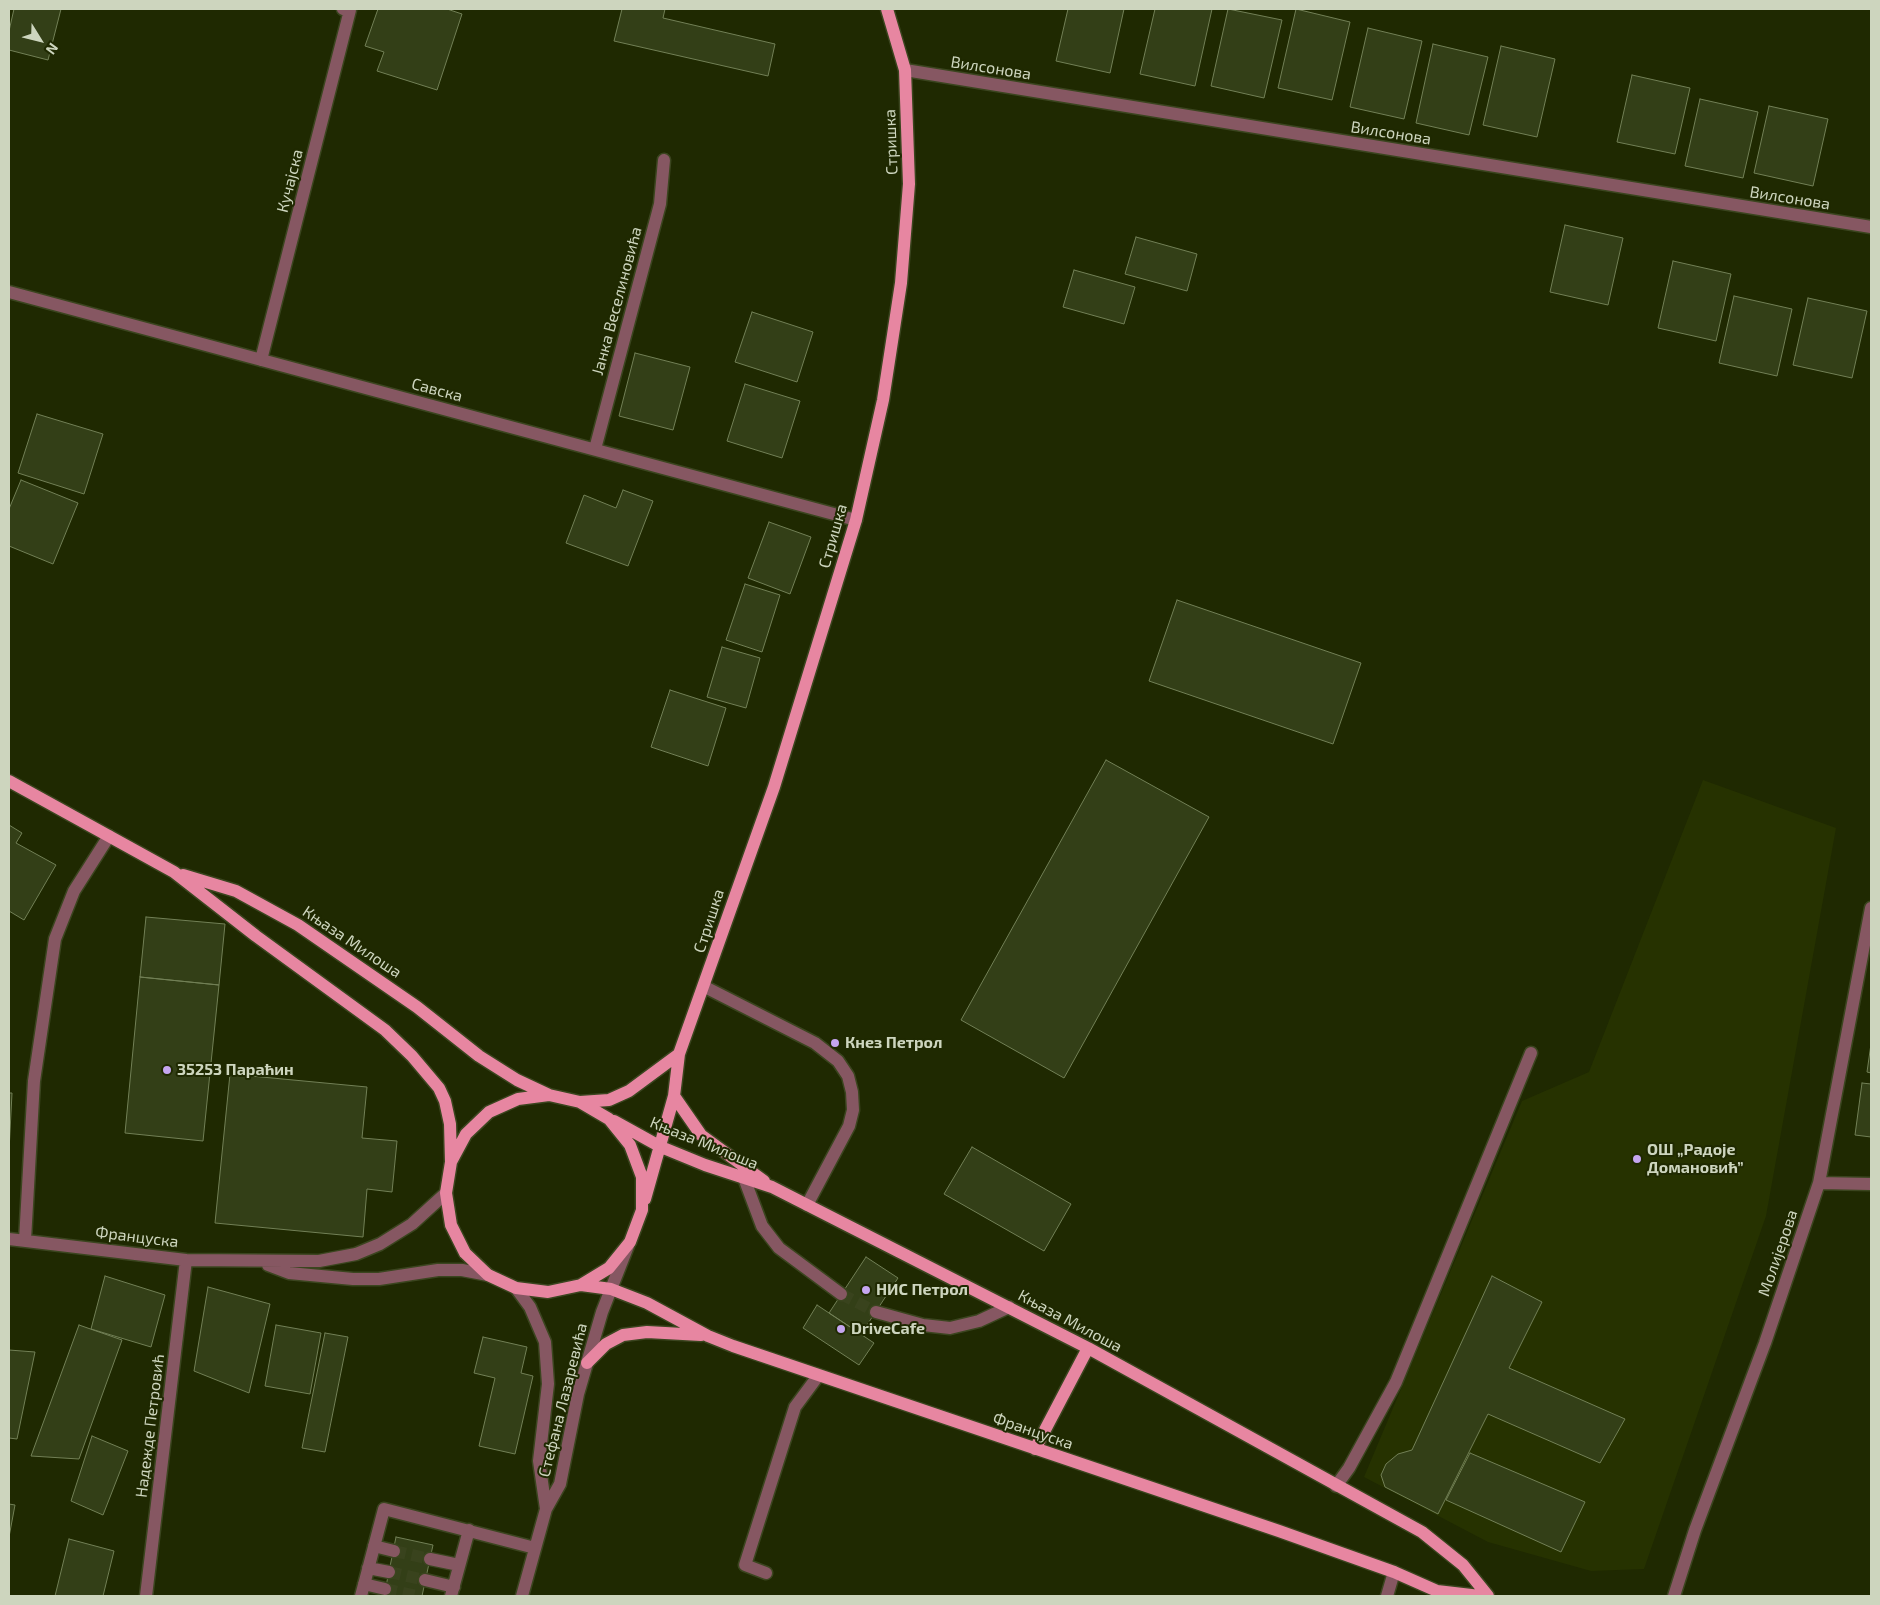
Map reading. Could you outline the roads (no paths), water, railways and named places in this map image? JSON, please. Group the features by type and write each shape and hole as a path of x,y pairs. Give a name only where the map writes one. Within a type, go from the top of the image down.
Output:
{"main road":[{"name":"Стришка","path":"580,1285 609,1268 630,1242 642,1210 674,1096 679,1054 705,987 774,787 856,520 883,400 901,283 908,184 905,70 887,9"},
{"name":"Књаза Милоша","path":"9,781 174,872 280,954 377,1024 412,1056 439,1088 445,1101 450,1124 451,1162"},
{"name":"Књаза Милоша","path":"174,872 236,891 298,925 417,1006 479,1056 516,1080 549,1095"},
{"path":"580,1285 548,1292 516,1288 488,1275 465,1252 451,1224 446,1193 451,1162 466,1134 490,1112 518,1099 549,1095 580,1102 609,1100 629,1091 679,1054"},
{"path":"674,1096 701,1135 772,1187"},
{"name":"Књаза Милоша","path":"580,1102 661,1147 772,1187 1088,1348 1422,1532 1463,1565 1488,1596"},
{"path":"609,1119 630,1145 642,1176 642,1210"},
{"name":"Француска","path":"580,1285 611,1289 647,1303 708,1336 818,1376 1394,1572 1437,1591 1480,1596"},
{"path":"587,1363 606,1344 623,1335 647,1332 708,1336"},
{"path":"1035,1449 1088,1348"}],"street":[{"name":"Кучајска","path":"261,360 346,9"},
{"name":"Вилсонова","path":"905,70 1871,227"},
{"name":"Јанка Веселиновића","path":"595,449 660,204 664,160"},
{"name":"Савска","path":"9,292 856,520"},
{"path":"25,1240 34,1081 55,939 74,891 108,836"},
{"name":"Молијерова","path":"1674,1596 1698,1521 1764,1343 1820,1183 1871,908"},
{"path":"705,987 816,1043 838,1061 848,1076 852,1092 853,1110 849,1126 807,1206"},
{"path":"1336,1486 1349,1468 1396,1382 1531,1053"},
{"path":"744,1178 762,1226 779,1248 841,1294"},
{"path":"1820,1183 1871,1184"},
{"name":"Француска","path":"9,1239 186,1260 319,1261 356,1254 380,1244 412,1224 446,1193"},
{"name":"Стефана Лазаревића","path":"522,1596 546,1510 560,1484 578,1394 587,1363 611,1289 630,1242"},
{"name":"Надежде Петровић","path":"146,1596 186,1260"},
{"name":"Француска","path":"262,1262 289,1273 325,1278 379,1279 438,1270 462,1270 488,1275"},
{"name":"Стефана Лазаревића","path":"516,1288 530,1307 544,1342 548,1384 539,1461 546,1510"},
{"path":"876,1312 915,1323 950,1328 979,1321 1009,1307"},
{"path":"766,1572 745,1565 795,1407 818,1376"},
{"path":"385,1589 362,1590 384,1509 535,1548"},
{"path":"425,1580 452,1591 469,1530"},
{"path":"374,1546 394,1551"},
{"path":"430,1559 459,1566"},
{"path":"368,1568 389,1572"},
{"path":"1387,1596 1394,1572"}],"tunnel":[{"path":"841,1294 876,1312"},
{"path":"394,1551 430,1559"},
{"path":"389,1572 425,1580"},
{"path":"385,1589 417,1596"}],"place":[{"name":"Кнез Петрол","path":"835,1043"},
{"name":"35253 Параћин","path":"167,1070"},
{"name":"ОШ „Радоје Домановић”","path":"1637,1159"},
{"name":"НИС Петрол","path":"866,1290"},
{"name":"DriveCafe","path":"841,1329"}]}
